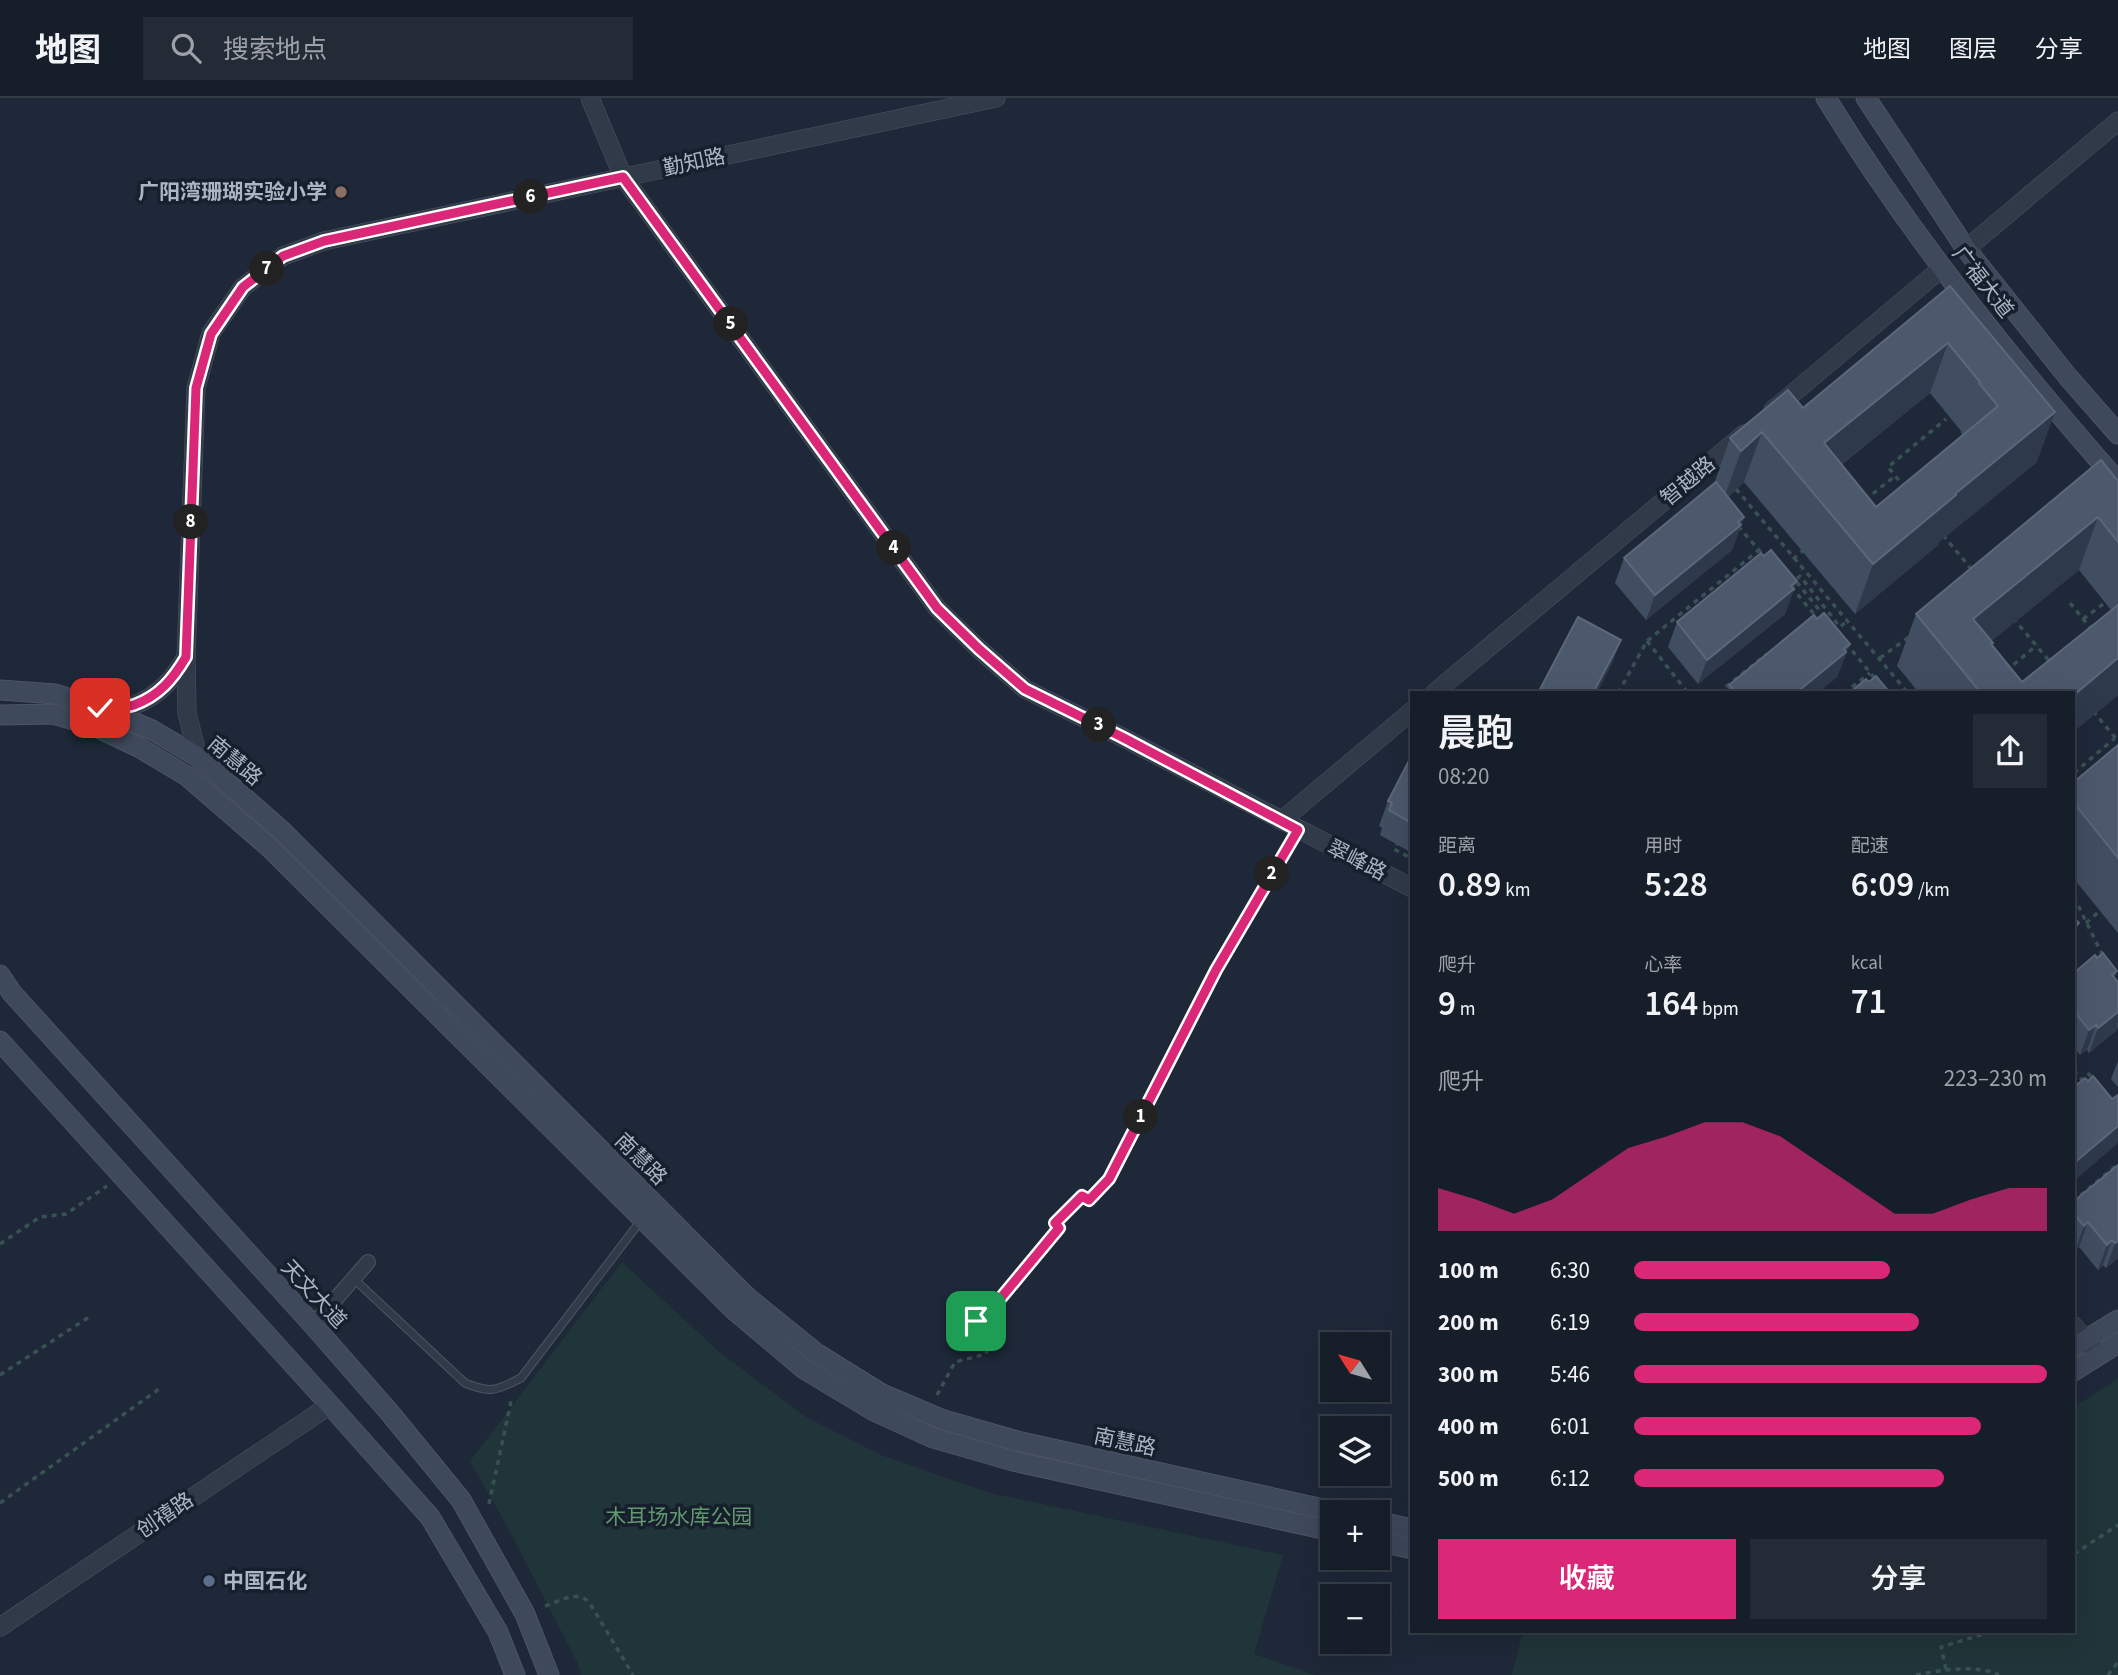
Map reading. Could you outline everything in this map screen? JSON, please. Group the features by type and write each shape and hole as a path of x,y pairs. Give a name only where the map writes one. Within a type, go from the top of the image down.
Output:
{"main road":[{"name":"广福大道","path":"1826,98 1856,147 1942,268 2041,393 2118,482"},
{"name":"广福大道","path":"1866,98 1966,249 2068,377 2118,434"},
{"name":"南慧路","path":"0,690 55,694 100,708 152,730 198,757 282,831 747,1297 816,1353 882,1394 942,1419 1017,1441 1320,1508"},
{"name":"南慧路","path":"0,715 52,714 92,725 140,748 187,776 269,847 734,1310 804,1368 874,1411 933,1438 1013,1461 1320,1528"},
{"name":"天文大道","path":"0,975 12,993 313,1325 461,1500 525,1614 549,1675"},
{"path":"0,1041 430,1517 498,1632 515,1675"},
{"path":"2078,1338 2118,1320"},
{"path":"2075,1370 2118,1343"},
{"path":"1390,1524 1410,1529"},
{"path":"1390,1544 1410,1549"}],"street":[{"name":"翠峰路","path":"590,98 623,177 937,608 979,649 1025,689 1410,887"},
{"name":"勤知路","path":"198,757 187,713 186,657 196,388 211,334 243,287 283,256 324,241 996,98"},
{"path":"1966,249 2118,121"},
{"name":"智越路","path":"1436,691 1942,268"},
{"path":"100,708 132,706 161,691 186,657"},
{"path":"1281,821 1410,713"},
{"path":"313,1325 368,1262"},
{"path":"2078,1338 2098,1356"},
{"name":"创禧路","path":"0,1627 330,1405"}],"lane":[{"path":"354,1279 465,1383 482,1390 501,1388 521,1378 642,1218"}],"path":[{"path":"1905,488 1888,467 1946,419"},
{"path":"1865,501 1895,476"},
{"path":"1736,489 1906,691"},
{"path":"1732,518 1767,559"},
{"path":"1939,530 1973,572"},
{"path":"1793,559 1814,542"},
{"path":"1619,691 1647,641 1759,550"},
{"path":"1836,631 1795,580 1800,576 1840,627 1847,620"},
{"path":"1783,578 1824,625"},
{"path":"2083,619 2107,602"},
{"path":"2070,603 2097,637"},
{"path":"2010,614 2053,662 2042,671"},
{"path":"1880,658 1911,636"},
{"path":"1647,641 1686,691"},
{"path":"1841,645 1844,641 1878,683"},
{"path":"2006,671 2037,645"},
{"path":"1721,691 1772,650"},
{"path":"1847,691 1870,673"},
{"path":"2075,772 2117,739 2088,705"},
{"path":"937,1395 955,1362 986,1354 990,1337 976,1321 990,1311 1059,1228 1055,1223 1082,1196 1089,1200 1109,1179 1216,970 1298,830"},
{"path":"1404,831 1394,849 1410,858"},
{"path":"2075,899 2106,959"},
{"path":"2086,923 2110,902"},
{"path":"2075,1071 2082,1080 2089,1074 2096,1083"},
{"path":"2082,1209 2075,1200 2118,1164"},
{"path":"0,1244 40,1217 66,1213 122,1176"},
{"path":"0,1375 89,1317"},
{"path":"489,1504 509,1402 521,1378"},
{"path":"0,1503 159,1390"},
{"path":"2075,1553 2118,1525"},
{"path":"545,1606 574,1595 583,1596 633,1675"},
{"path":"1946,1669 1941,1647 1984,1633"},
{"path":"2108,1675 2118,1662"},
{"path":"1916,1675 1946,1669 1991,1671 1999,1675"}],"green space":[{"name":"木耳场水库公园","path":"622,1262 717,1350 806,1417 881,1455 990,1493 1283,1555 1254,1654 1315,1675 581,1675 577,1662 507,1526 470,1461"},
{"path":"2118,1379 2118,1675 1512,1675 1522,1633 2075,1633 2075,1406"}],"building":[{"path":"1950,286 2055,412 1873,564 1762,432 1741,451 1730,438 1788,390 1803,408","holes":["1948,343 1998,406 1876,507 1824,443"]},
{"path":"2101,460 2118,481 2118,542 2098,517 1973,619 2022,682 2118,605 2118,658 2075,694 2075,691 1979,691 1916,614"},
{"path":"1716,482 1744,517 1738,522 1741,525 1655,595 1624,558"},
{"path":"1771,550 1797,581 1791,586 1794,589 1707,660 1677,622 1761,553 1764,556"},
{"path":"1824,613 1850,644 1844,649 1846,652 1798,691 1734,691 1729,685 1814,615 1817,619"},
{"path":"1578,617 1621,640 1594,691 1539,691"},
{"path":"1876,676 1888,691 1851,691 1866,679 1869,682"},
{"path":"2118,745 2118,858 2075,804 2075,781"},
{"path":"1410,759 1410,822 1389,810 1392,803 1388,801"},
{"path":"2103,953 2117,971 2112,975 2118,982 2118,1012 2098,1028 2096,1025 2089,1030 2075,1012 2075,972 2095,955 2097,958"},
{"path":"2093,1076 2112,1099 2118,1095 2118,1126 2075,1162 2075,1086 2085,1078 2088,1081"},
{"path":"2118,1165 2118,1241 2115,1243 2112,1240 2107,1245 2088,1222 2084,1226 2075,1215 2075,1200"}],"place":[{"name":"广阳湾珊瑚实验小学","path":"341,192"},
{"name":"中国石化","path":"209,1581"}],"route":[{"path":"100,708 132,706 161,691 186,657 196,388 211,334 243,287 283,256 324,241 623,177 937,608 979,649 1025,689 1298,830 1216,970 1109,1179 1089,1200 1082,1196 1055,1223 1059,1228 990,1311 976,1321"}]}
